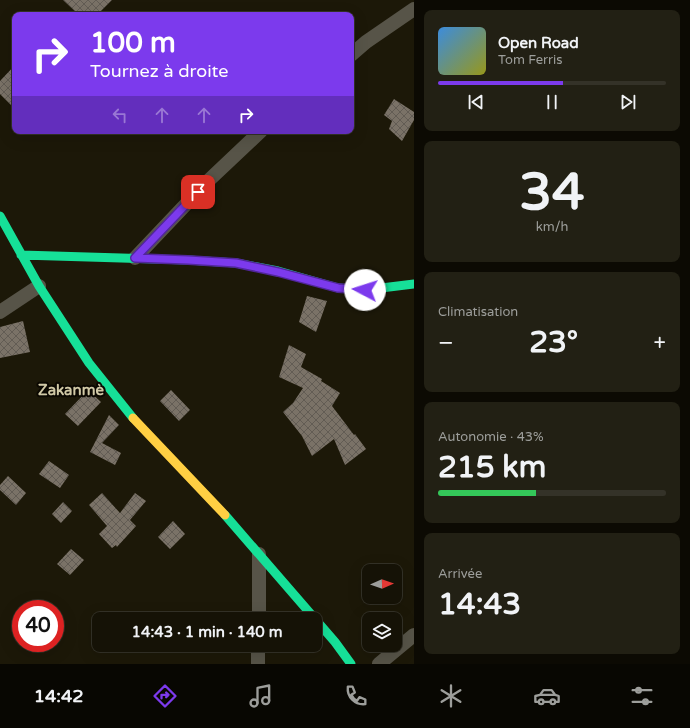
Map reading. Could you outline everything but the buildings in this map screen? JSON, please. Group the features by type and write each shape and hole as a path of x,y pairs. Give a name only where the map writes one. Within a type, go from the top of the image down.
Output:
{"street":[{"path":"354,52 366,42 414,9"},
{"path":"135,258 208,181 258,134"},
{"path":"0,216 39,286 89,364 140,427 234,524 335,642 351,664"},
{"path":"21,255 135,258 236,263 278,272 338,288 365,290 414,284"},
{"path":"0,312 39,286"},
{"path":"259,554 259,612"},
{"path":"380,664 414,635"},
{"path":"258,652 258,664"}],"traffic: fast":[{"path":"0,216 39,286 89,363 133,418"},
{"path":"21,255 188,260 236,263 278,271 338,288 365,290 414,284"},
{"path":"225,515 335,642 351,664"}],"traffic: slow":[{"path":"133,418 225,515"}],"district":[{"name":"Zakanmè","path":"71,390"}],"route":[{"path":"198,192 135,258 236,263 278,272 338,288 365,290"}]}
